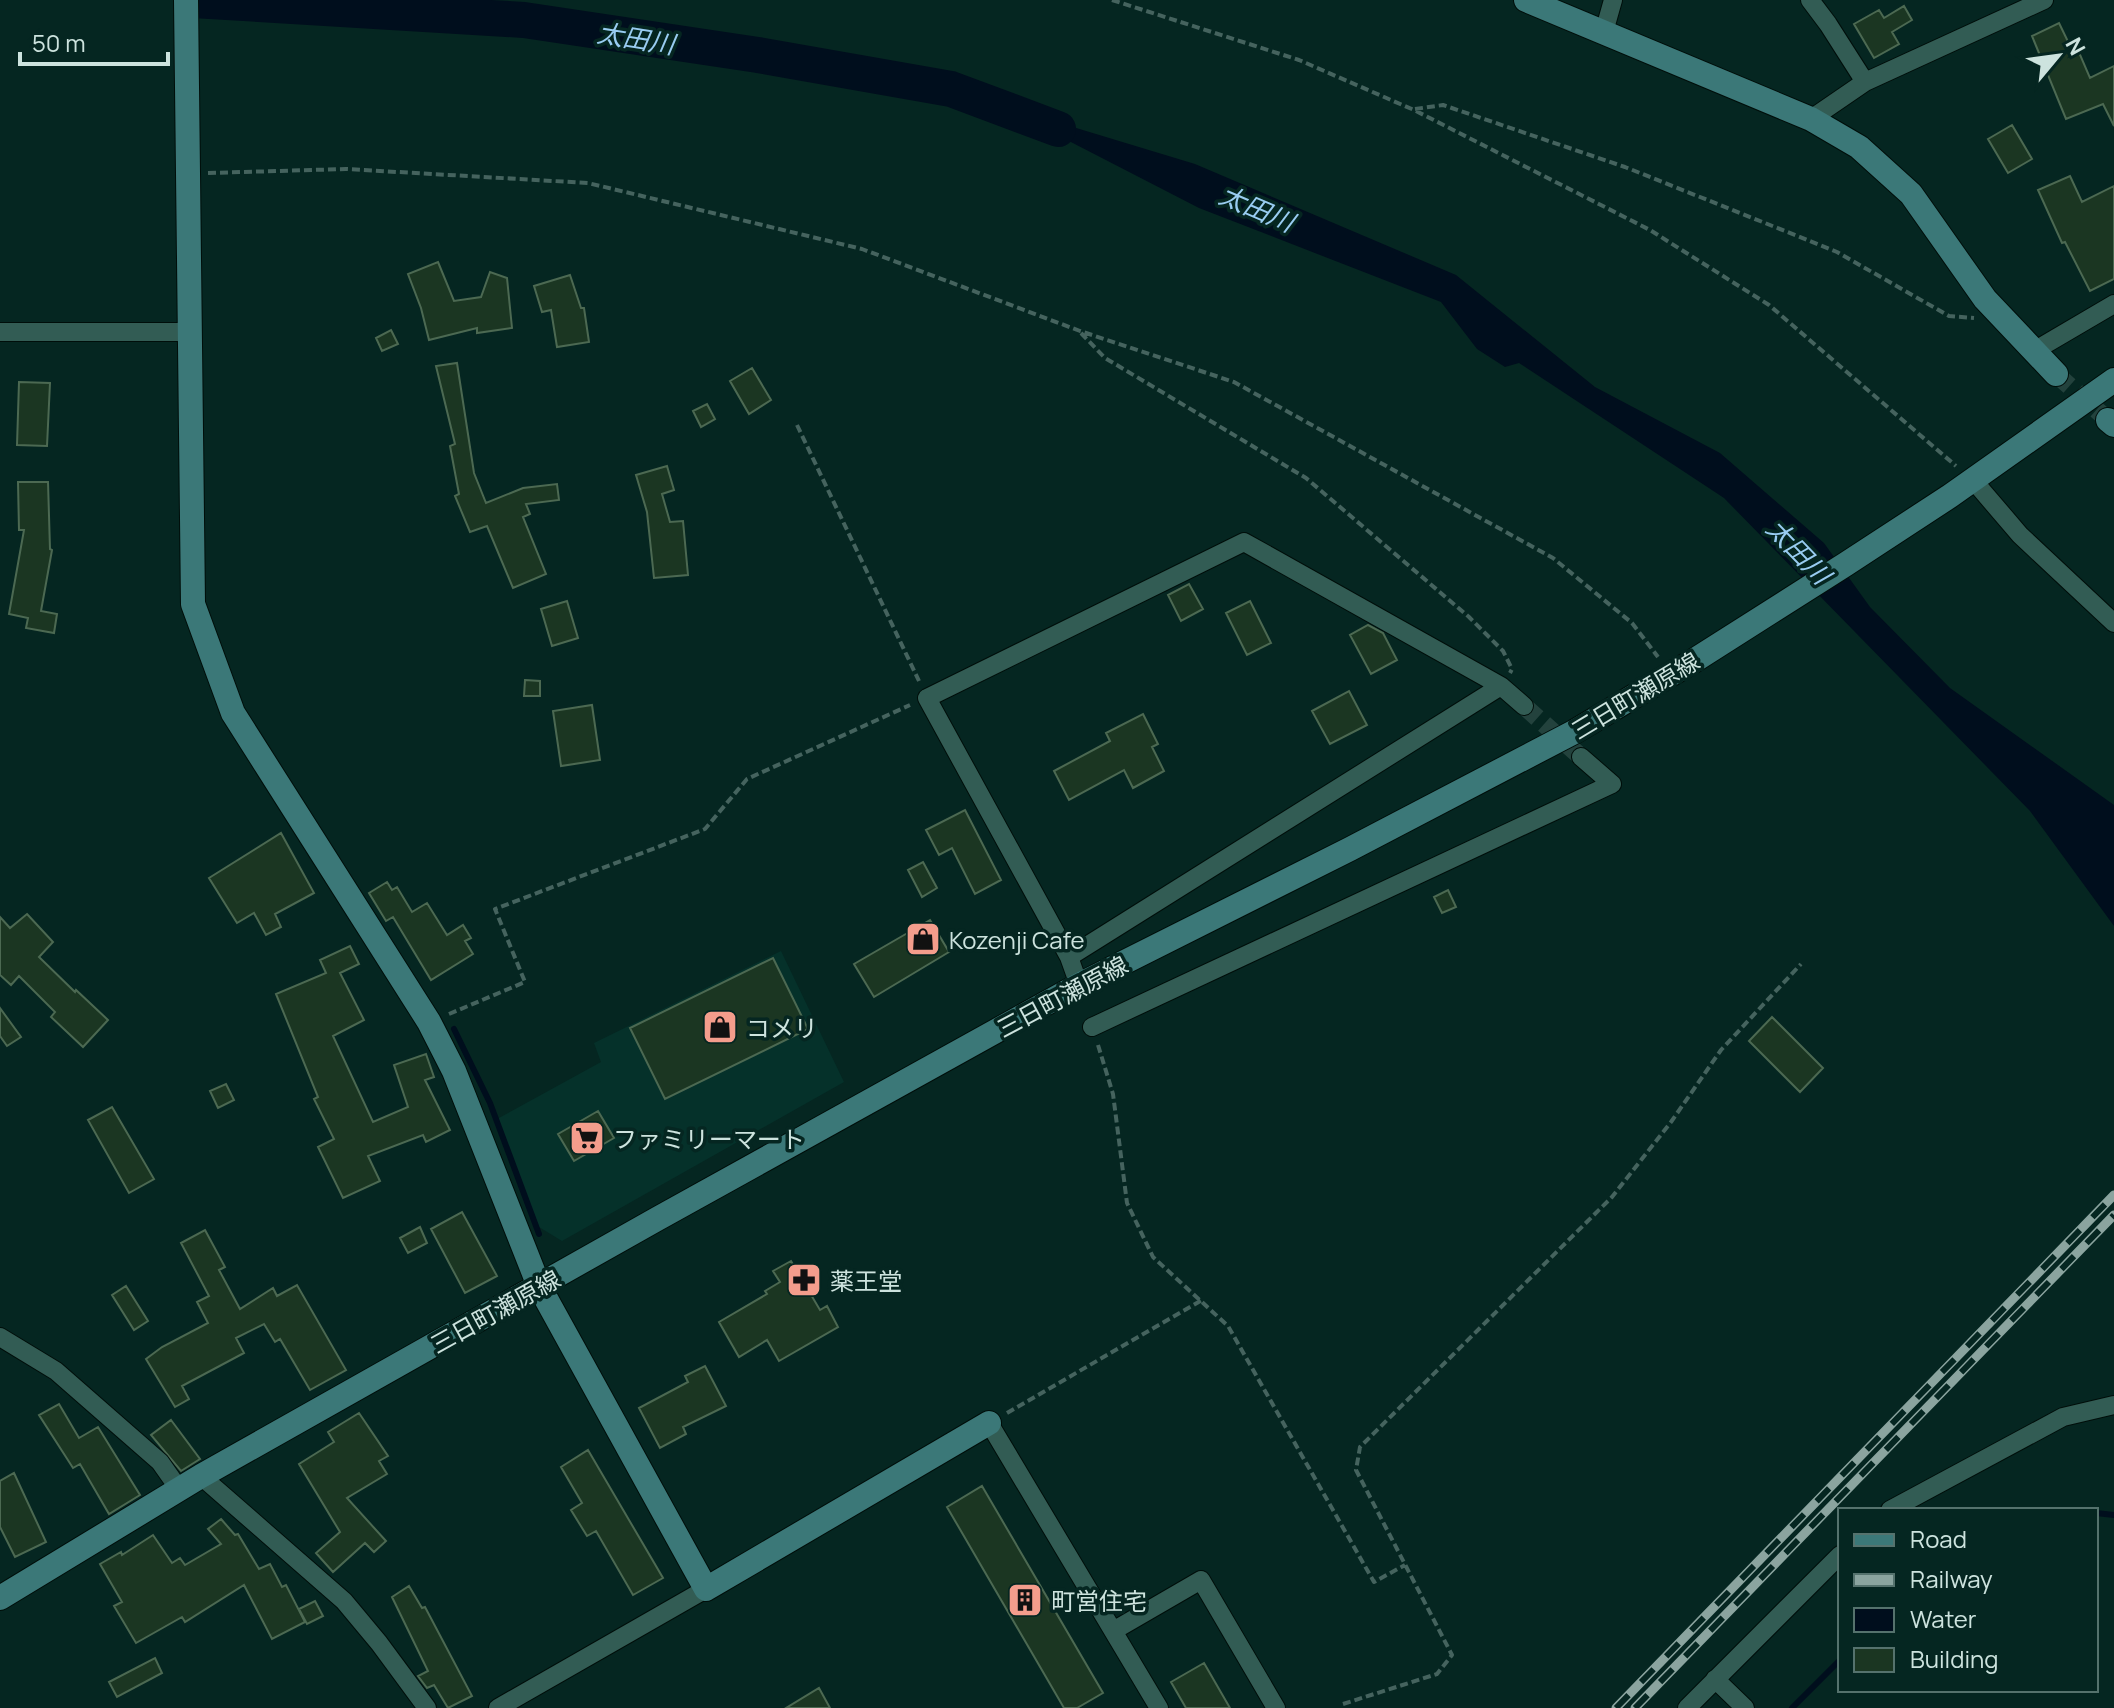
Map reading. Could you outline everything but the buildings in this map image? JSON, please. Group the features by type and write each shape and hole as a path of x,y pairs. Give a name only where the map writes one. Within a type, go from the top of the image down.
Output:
{"street":[{"path":"186,0 193,604 233,713 429,1022 454,1071 539,1286 706,1589"},
{"path":"1526,0 1811,119 1859,147 1911,194 1985,299 2056,374"},
{"path":"1604,32 1613,0"},
{"path":"1810,0 1865,82"},
{"path":"1811,119 1865,82 2035,2"},
{"path":"2034,351 2114,304"},
{"path":"0,332 190,332"},
{"name":"三日町瀬原線","path":"0,1598 201,1476 1079,985 1574,732 1695,660 1950,496 2114,380"},
{"path":"1973,480 2020,535 2114,623"},
{"path":"1079,985 1069,957 927,698 1244,542 1501,686 1524,706"},
{"path":"1069,957 1501,686"},
{"path":"1092,1027 1612,784 1581,757"},
{"path":"0,1337 68,1381 160,1462 179,1489"},
{"path":"1894,1508 2063,1417 2114,1405"},
{"path":"498,1708 989,1423 1159,1708"},
{"path":"201,1476 344,1601 427,1708"},
{"path":"1687,1708 1720,1684 1838,1557"},
{"path":"1113,1631 1201,1580 1276,1708"},
{"path":"1720,1684 1745,1708"}],"path":[{"path":"1112,0 1299,60 1414,110 1650,230 1769,305 1973,480"},
{"path":"1414,110 1443,105 1625,167 1837,252 1949,316 2005,320"},
{"path":"187,170 346,169 588,183 862,249 1080,331 1234,382 1553,558 1632,623 1664,665"},
{"path":"1080,331 1105,358 1306,478 1469,617 1503,651 1512,669 1501,686"},
{"path":"429,1022 525,982 495,909 705,829 747,779 927,698 797,425"},
{"path":"1343,1704 1437,1674 1452,1655 1356,1470 1360,1447 1612,1197 1671,1122 1721,1050 1801,964"},
{"path":"1092,1027 1113,1094 1127,1203 1153,1257 1228,1326 1374,1582 1405,1565"},
{"path":"989,1423 1202,1300"}],"shaded area":[{"path":"781,951 844,1082 562,1241 539,1227 497,1119 601,1062 594,1043"}],"water":[{"path":"997,104 1195,164 1456,275 1595,387 1720,453 1824,543 1870,607 1950,688 2114,805 2114,926 2030,811 1724,498 1519,363 1505,367 1477,349 1441,302 1199,208"}],"waterway":[{"name":"太田川","path":"193,0 524,20 758,55 951,89 1058,129"},
{"path":"454,1029 490,1103 539,1234"},
{"path":"2098,1513 2114,1515"},
{"path":"1792,1708 1838,1662"}],"tunnel":[{"path":"2056,374 2108,420"},
{"path":"1524,706 1581,757"}],"railway":[{"path":"1616,1708 2114,1195"},
{"path":"1635,1708 2114,1215"}],"place":[{"name":"Kozenji Cafe","path":"923,939"},
{"name":"コメリ","path":"720,1027"},
{"name":"ファミリーマート","path":"587,1138"},
{"name":"薬王堂","path":"804,1280"},
{"name":"町営住宅","path":"1025,1600"}]}
